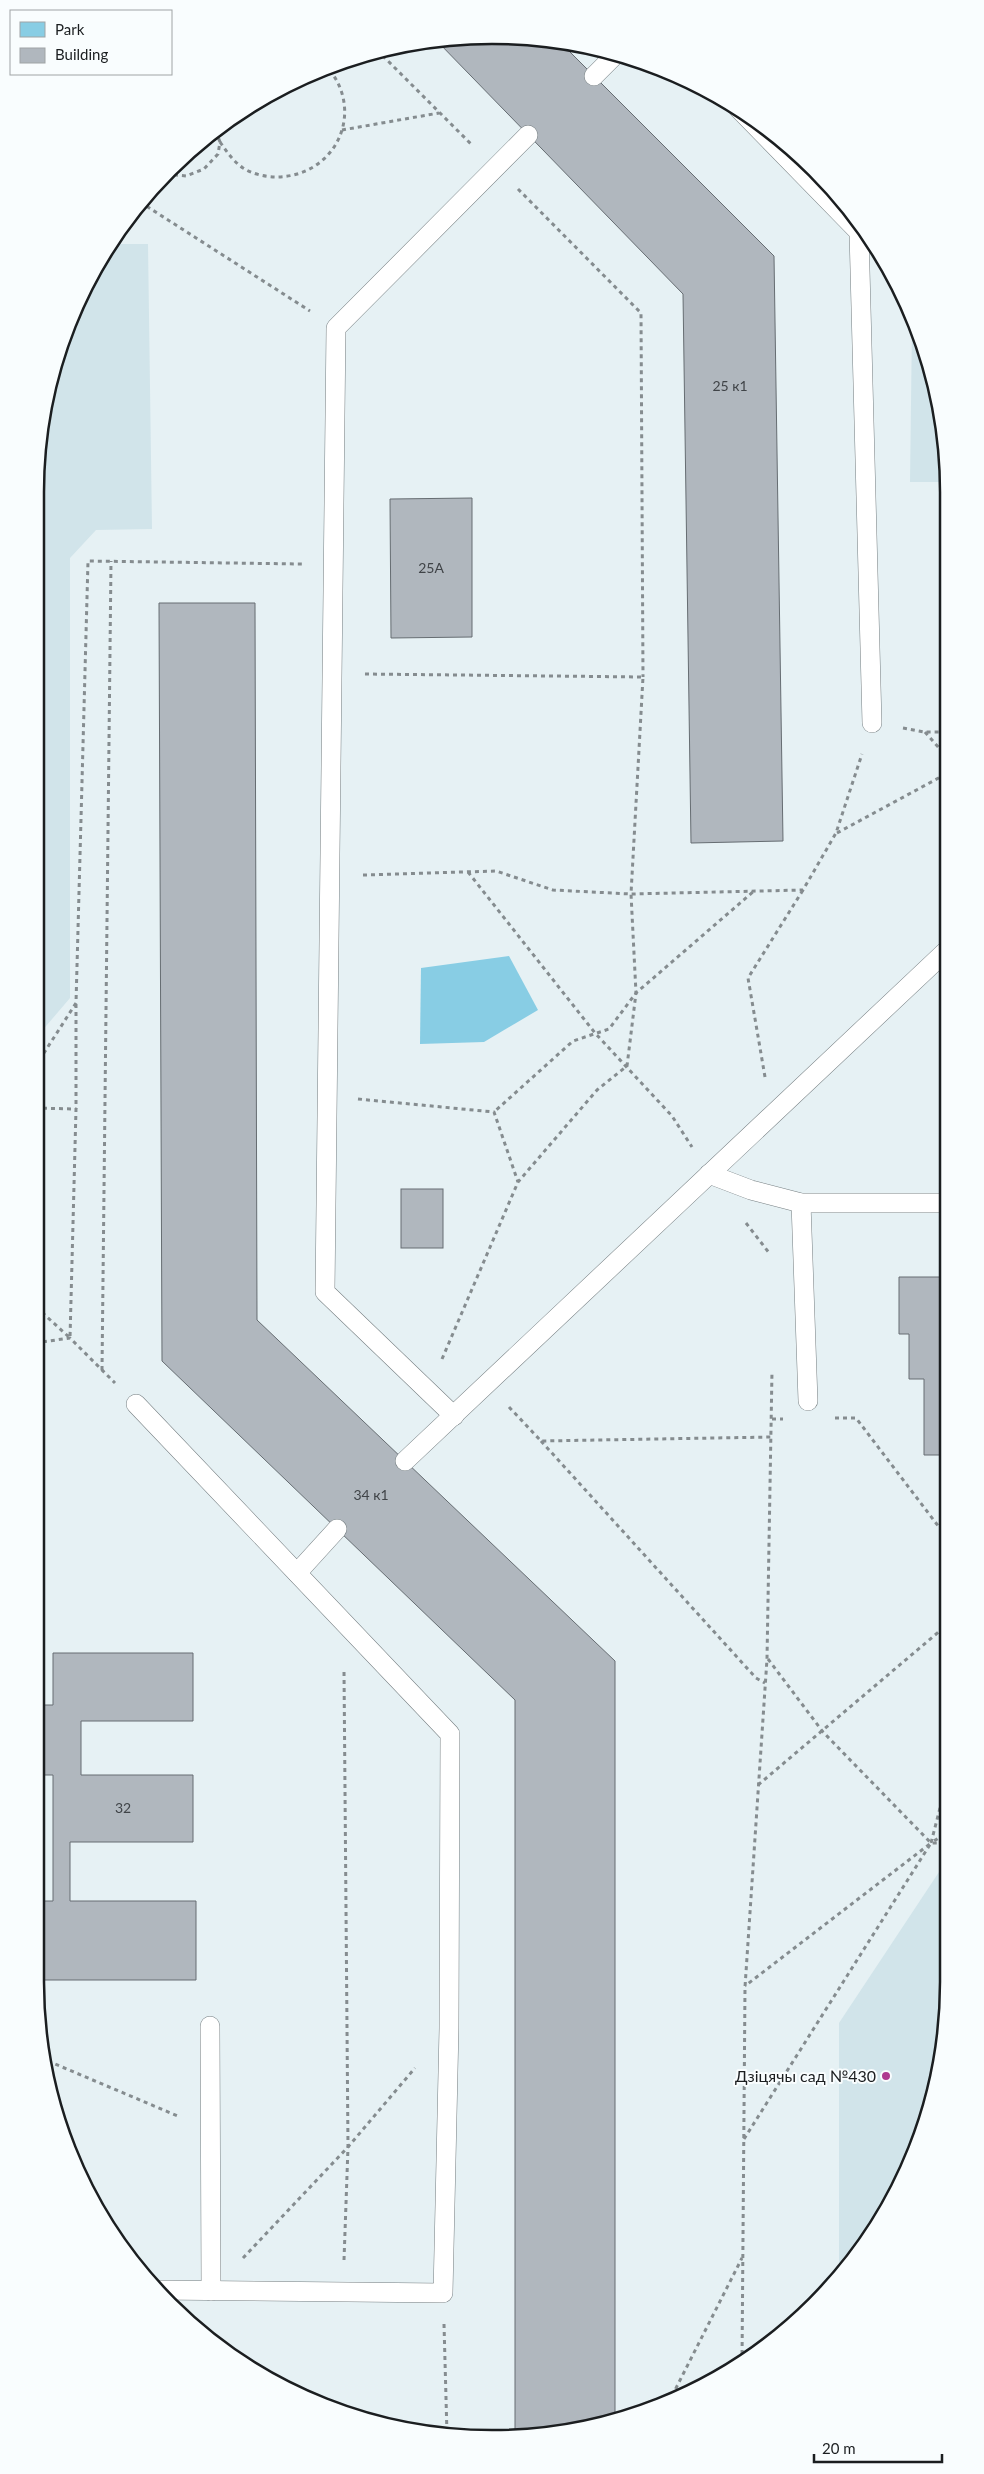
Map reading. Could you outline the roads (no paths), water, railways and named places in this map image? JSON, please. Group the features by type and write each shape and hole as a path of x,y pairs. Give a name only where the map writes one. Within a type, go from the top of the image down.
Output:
{"lane":[{"path":"594,76 610,60"},
{"path":"454,1416 325,1292 332,673 335,565 336,328 528,135"},
{"path":"767,137 852,225"},
{"path":"859,235 872,724"},
{"path":"405,1461 940,957"},
{"path":"709,1174 751,1190 801,1203 940,1203"},
{"path":"801,1203 808,1401"},
{"path":"136,1404 450,1734 450,2028 443,2293 167,2290"},
{"path":"296,1573 337,1529"},
{"path":"210,2026 211,2291"}],"place":[{"name":"Дзіцячы сад №430","path":"886,2076"}]}
